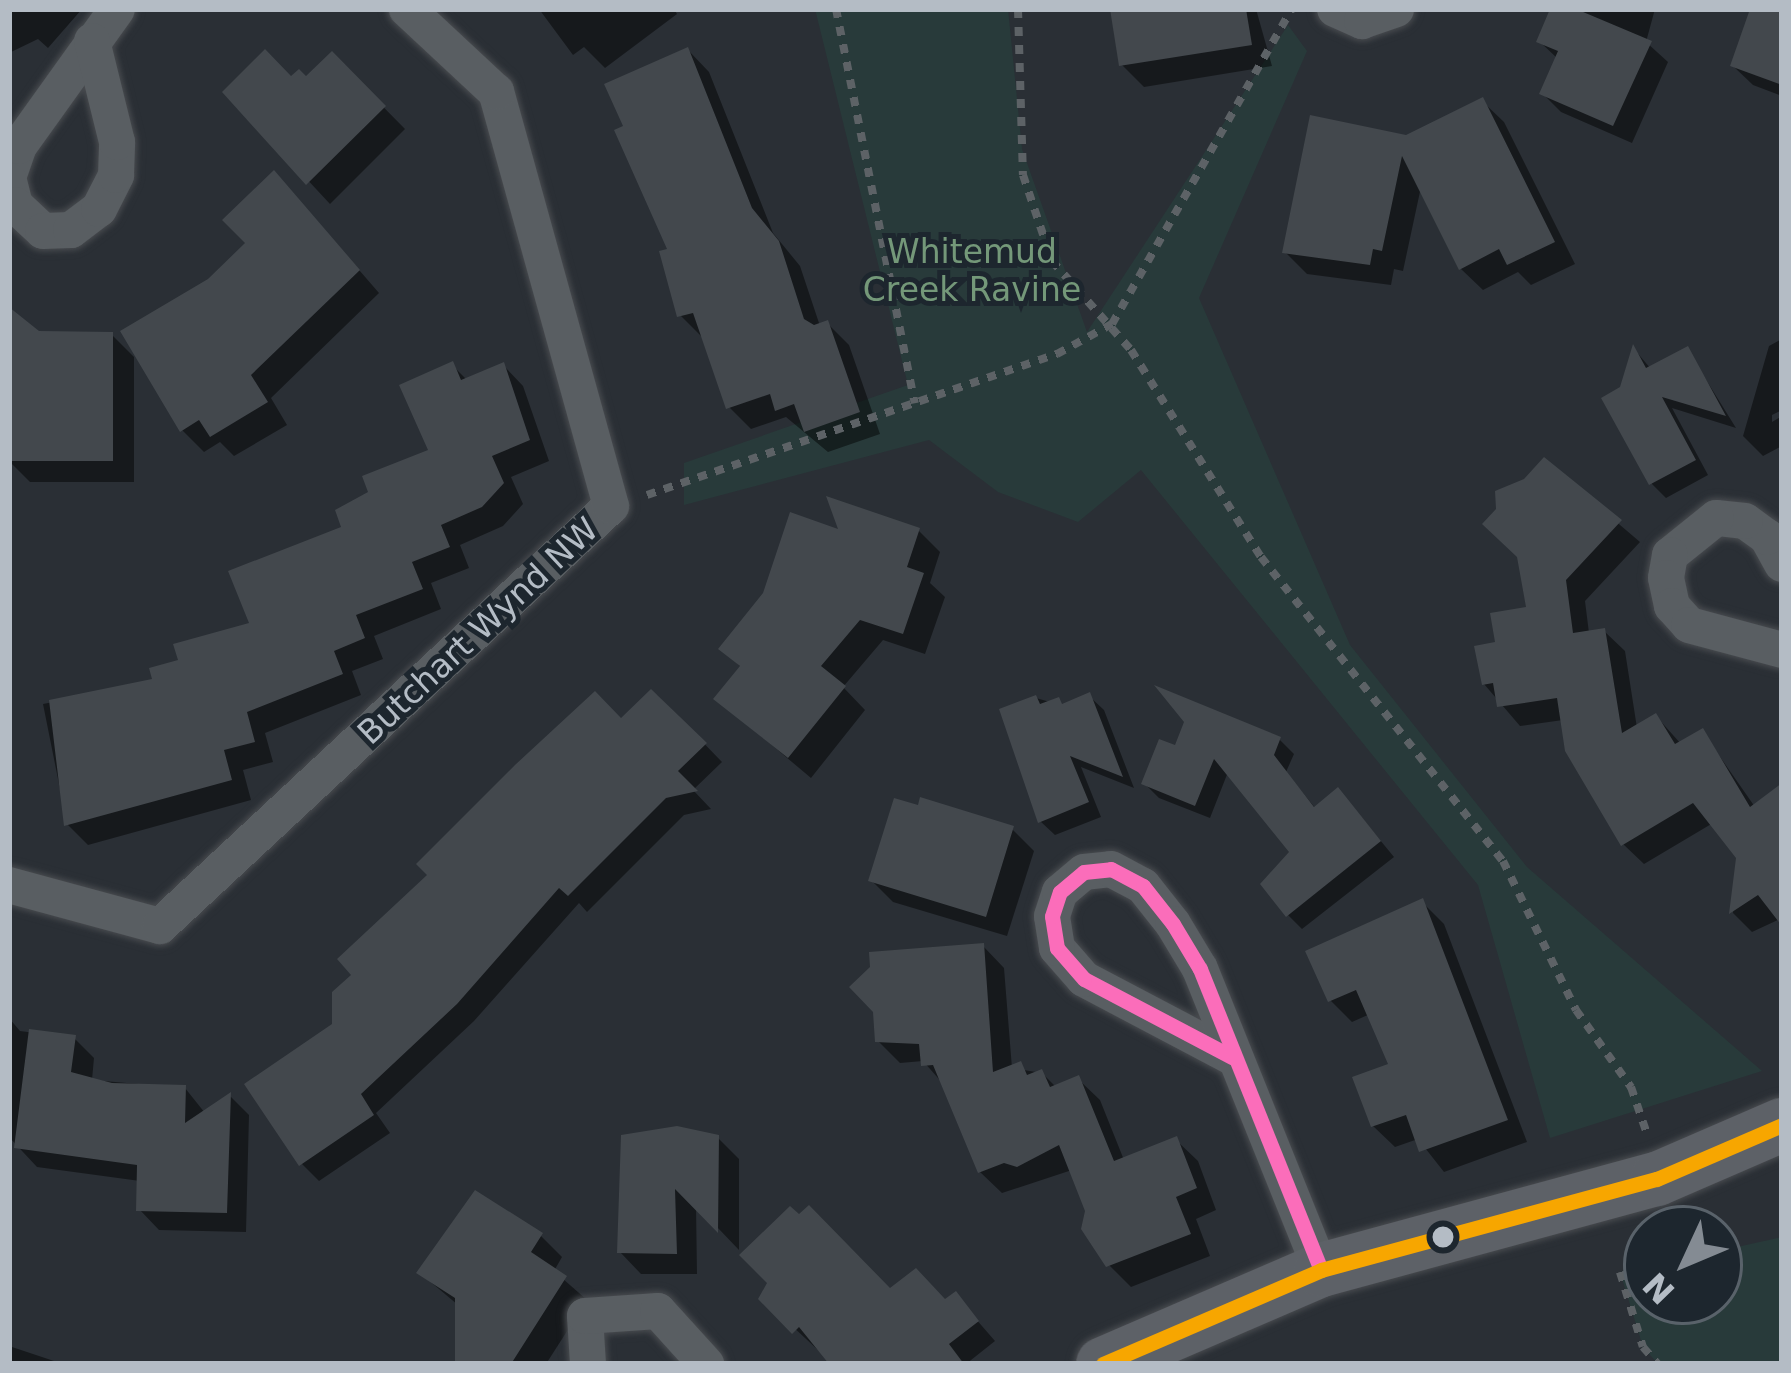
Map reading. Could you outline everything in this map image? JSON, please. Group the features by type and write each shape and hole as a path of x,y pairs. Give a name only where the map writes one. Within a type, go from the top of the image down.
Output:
{"street":[{"path":"92,41 117,142 116,175 99,209 71,230 43,231 15,205 9,178 19,146 92,41 117,9"},
{"name":"Butchart Wynd NW","path":"9,885 160,926 611,506 496,92 407,9"},
{"path":"1335,9 1362,21 1396,9"},
{"path":"1782,564 1767,536 1745,520 1717,518 1670,555 1666,578 1672,606 1689,625 1782,650"},
{"path":"1232,1058 1084,979 1057,948 1052,916 1060,892 1084,872 1111,869 1143,886 1200,969 1321,1270"},
{"path":"1103,1364 1321,1270 1657,1179 1782,1125"},
{"path":"588,1364 585,1316 658,1311 706,1364"}],"path":[{"path":"836,9 863,114 914,403"},
{"path":"1018,9 1024,175 1052,261 1087,306 1112,323 1261,557 1503,861 1576,1010 1631,1087 1657,1179"},
{"path":"611,506 1057,354 1112,323 1292,9"},
{"path":"1620,1273 1643,1347 1658,1364"}],"green space":[{"name":"Whitemud Creek Ravine","path":"815,9 1008,9 1022,149 1087,332 1288,25 1307,51 1199,298 1350,645 1527,867 1762,1071 1550,1138 1478,885 1141,470 1078,522 998,492 929,440 684,505 684,463 908,385"},
{"path":"1782,1237 1782,1364 1658,1364 1643,1347 1636,1325 1743,1325 1743,1246"}],"building":[{"path":"1110,9 1246,9 1252,45 1119,66"},
{"path":"1550,9 1576,9 1652,41 1613,126 1539,94 1558,51 1536,42"},
{"path":"1750,9 1782,9 1782,85 1730,66"},
{"path":"688,47 752,208 779,241 804,319 814,325 828,320 860,412 804,432 794,404 775,411 770,394 726,409 693,313 677,317 659,251 667,249 614,130 623,126 604,84"},
{"path":"265,49 291,76 299,69 306,76 332,51 386,106 306,185 222,92"},
{"path":"1483,97 1555,242 1507,265 1499,249 1459,270 1402,156 1382,251 1373,249 1370,265 1282,253 1310,115 1406,135"},
{"path":"274,170 360,270 251,375 268,402 210,437 199,420 180,432 120,331 208,279 245,243 222,220"},
{"path":"9,307 39,331 113,332 113,461 9,461"},
{"path":"1633,344 1646,368 1688,346 1726,416 1662,397 1696,460 1649,485 1601,398 1620,387"},
{"path":"453,361 461,380 504,362 530,440 492,456 504,483 482,507 441,525 450,547 412,562 423,589 356,615 365,638 334,651 343,674 247,712 255,742 224,750 232,780 64,826 49,700 152,679 149,668 178,660 173,644 249,623 228,571 341,527 335,510 368,492 362,476 428,450 399,385"},
{"path":"1544,457 1622,520 1566,580 1573,633 1605,628 1622,733 1656,713 1675,744 1703,728 1750,807 1782,783 1782,926 1758,895 1729,914 1736,858 1693,803 1621,846 1565,751 1557,698 1497,707 1493,683 1482,685 1474,646 1495,642 1490,613 1526,607 1517,557 1482,524 1496,509 1495,491 1524,479"},
{"path":"826,496 920,528 907,567 924,573 903,634 860,620 821,666 846,686 788,758 713,699 740,666 718,649 763,593 790,512 838,529"},
{"path":"1154,685 1281,737 1274,755 1314,807 1338,787 1381,841 1286,917 1260,884 1289,852 1214,759 1195,806 1141,784 1159,739 1175,745 1184,722"},
{"path":"651,689 707,743 678,771 698,791 666,798 568,896 559,888 457,1004 361,1094 374,1115 299,1166 244,1084 332,1024 332,992 351,975 337,959 427,875 416,864 515,765 595,691 621,718"},
{"path":"1090,692 1123,777 1070,756 1089,802 1038,823 999,709 1036,695 1040,704 1059,697 1062,704"},
{"path":"920,797 1014,826 986,917 868,881 894,798 918,805"},
{"path":"1423,898 1508,1120 1419,1152 1406,1115 1371,1127 1352,1077 1388,1064 1356,990 1328,1002 1305,951"},
{"path":"984,943 993,1072 1021,1061 1027,1075 1042,1069 1050,1087 1079,1075 1114,1161 1177,1136 1197,1188 1176,1197 1191,1234 1106,1267 1081,1229 1085,1211 1059,1145 1017,1167 1004,1163 978,1173 933,1065 921,1066 919,1044 875,1042 873,1012 849,987 870,967 869,952"},
{"path":"29,1029 76,1035 71,1072 112,1083 186,1085 185,1123 231,1092 227,1213 136,1211 137,1165 14,1148"},
{"path":"677,1126 719,1135 718,1233 675,1189 677,1254 617,1253 621,1135"},
{"path":"475,1190 543,1233 531,1252 567,1276 511,1364 455,1364 455,1298 416,1273"},
{"path":"809,1205 890,1288 916,1268 945,1299 956,1291 979,1321 949,1344 964,1364 829,1364 799,1327 792,1334 758,1299 767,1283 739,1255 790,1206 799,1214"}],"transit line":[{"path":"1232,1057 1084,979 1057,948 1052,916 1060,892 1084,872 1111,869 1143,886 1173,924 1200,969 1321,1270"},
{"path":"1103,1364 1321,1270 1657,1179 1782,1125"}]}
